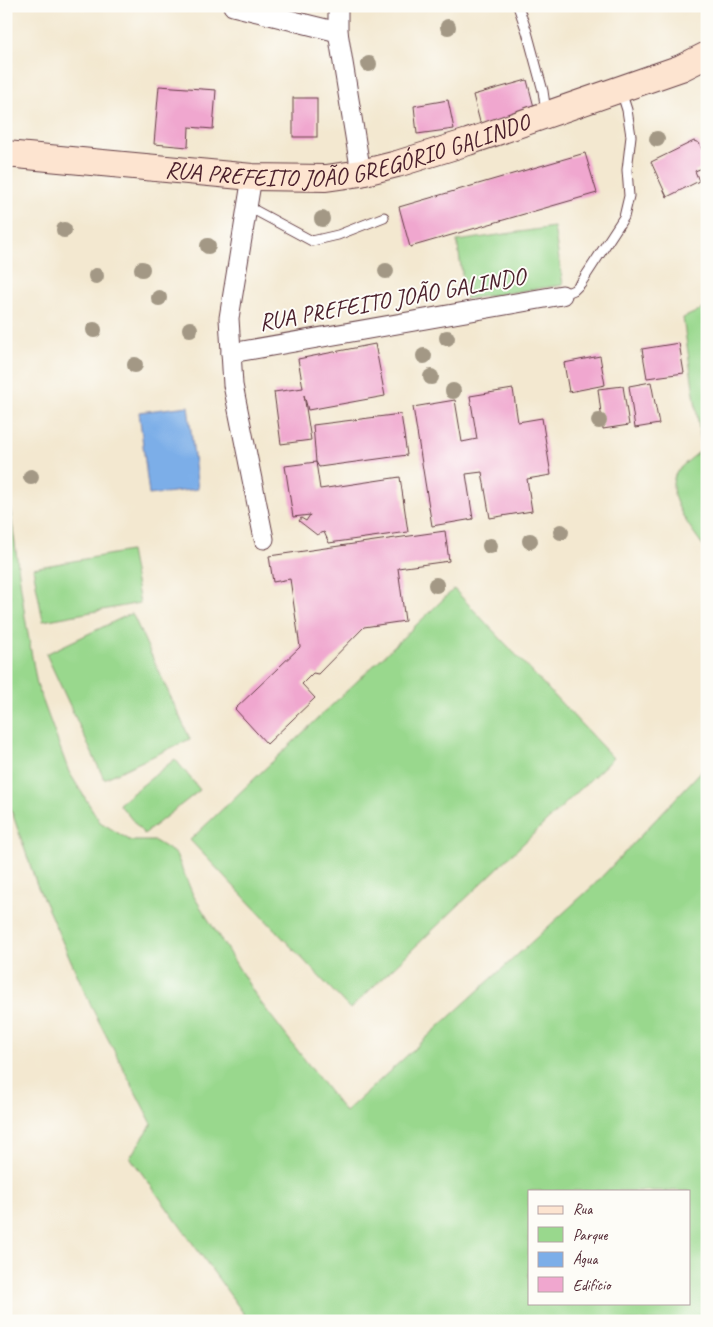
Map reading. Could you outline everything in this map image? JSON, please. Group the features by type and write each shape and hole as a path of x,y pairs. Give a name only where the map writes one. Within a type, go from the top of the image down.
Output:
{"main road":[{"name":"RUA PREFEITO JOÃO GREGÓRIO GALINDO","path":"6,154 252,177 326,178 362,173 468,142 681,68 707,55"}],"street":[{"path":"233,6 338,32"},
{"path":"338,6 338,32 362,173"},
{"path":"252,177 229,318 233,385 264,540"},
{"name":"RUA PREFEITO JOÃO GALINDO","path":"231,353 562,295"}],"lane":[{"path":"518,6 528,32 547,114"},
{"path":"562,295 574,290 581,283 624,217 629,196 627,170 631,136 627,110 620,88"},
{"path":"247,206 312,241 338,235 384,217"}],"green space":[{"path":"554,227 563,285 466,299 457,241"},
{"path":"707,307 707,551 687,523 673,489 674,478 679,469 702,449 683,318"},
{"path":"6,493 9,500 25,617 37,685 69,772 100,822 131,841 155,841 176,854 193,895 258,999 345,1112 593,886 707,765 707,1321 249,1321 130,1157 152,1124 93,1010 37,885 6,795"},
{"path":"130,551 140,603 43,621 33,568"},
{"path":"454,589 613,758 350,1009 190,840"},
{"path":"132,613 190,739 104,779 46,654"},
{"path":"175,759 200,790 144,834 119,804"}],"water":[{"path":"188,406 198,489 149,495 139,412"}],"building":[{"path":"527,80 535,111 481,126 473,95"},
{"path":"159,86 216,90 213,129 189,127 188,147 154,144"},
{"path":"293,98 317,98 317,137 293,137"},
{"path":"448,100 454,129 417,134 414,106"},
{"path":"694,141 699,143 707,159 707,166 695,171 699,181 667,197 651,162"},
{"path":"585,153 597,193 410,247 399,207"},
{"path":"679,343 684,373 647,378 642,349"},
{"path":"375,344 385,396 308,410 304,395 311,440 281,444 274,392 303,388 298,359"},
{"path":"600,356 605,385 569,392 564,363"},
{"path":"651,382 659,424 635,428 629,386"},
{"path":"623,386 629,425 603,429 598,389"},
{"path":"513,389 518,422 542,418 551,475 527,479 532,511 490,518 482,472 466,474 473,519 432,526 413,407 455,400 462,442 477,439 470,396"},
{"path":"401,414 407,455 319,467 316,462 313,425"},
{"path":"316,462 320,489 400,477 408,532 329,543 324,532 317,535 299,521 301,518 306,521 310,515 293,517 285,466"},
{"path":"445,531 449,561 398,568 405,621 364,627 318,674 313,673 302,684 315,698 267,744 235,709 300,647 290,579 273,582 269,556"}]}
